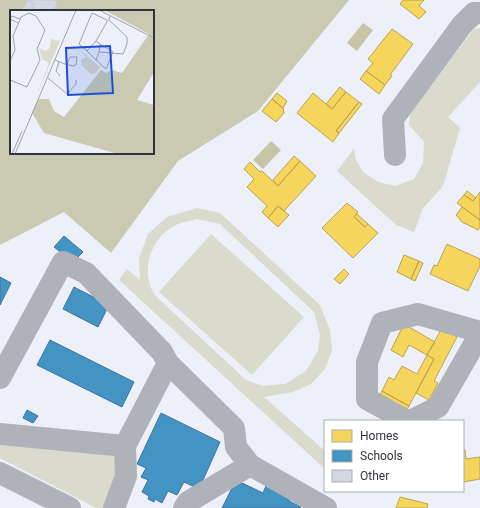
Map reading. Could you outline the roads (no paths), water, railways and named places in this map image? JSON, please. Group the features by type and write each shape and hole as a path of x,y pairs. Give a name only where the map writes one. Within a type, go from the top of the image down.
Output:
{"street":[{"path":"395,155 393,118 462,25 474,13 480,13"},
{"path":"0,378 63,262 86,274 162,352 168,363 234,428 236,447 250,465 326,508"},
{"path":"405,420 367,399 367,362 382,322 418,314 480,333 438,407 412,420"},
{"path":"114,508 126,476 125,446 168,363"},
{"path":"0,434 125,446"},
{"path":"184,508 188,502 250,465"},
{"path":"0,473 70,508"}]}
